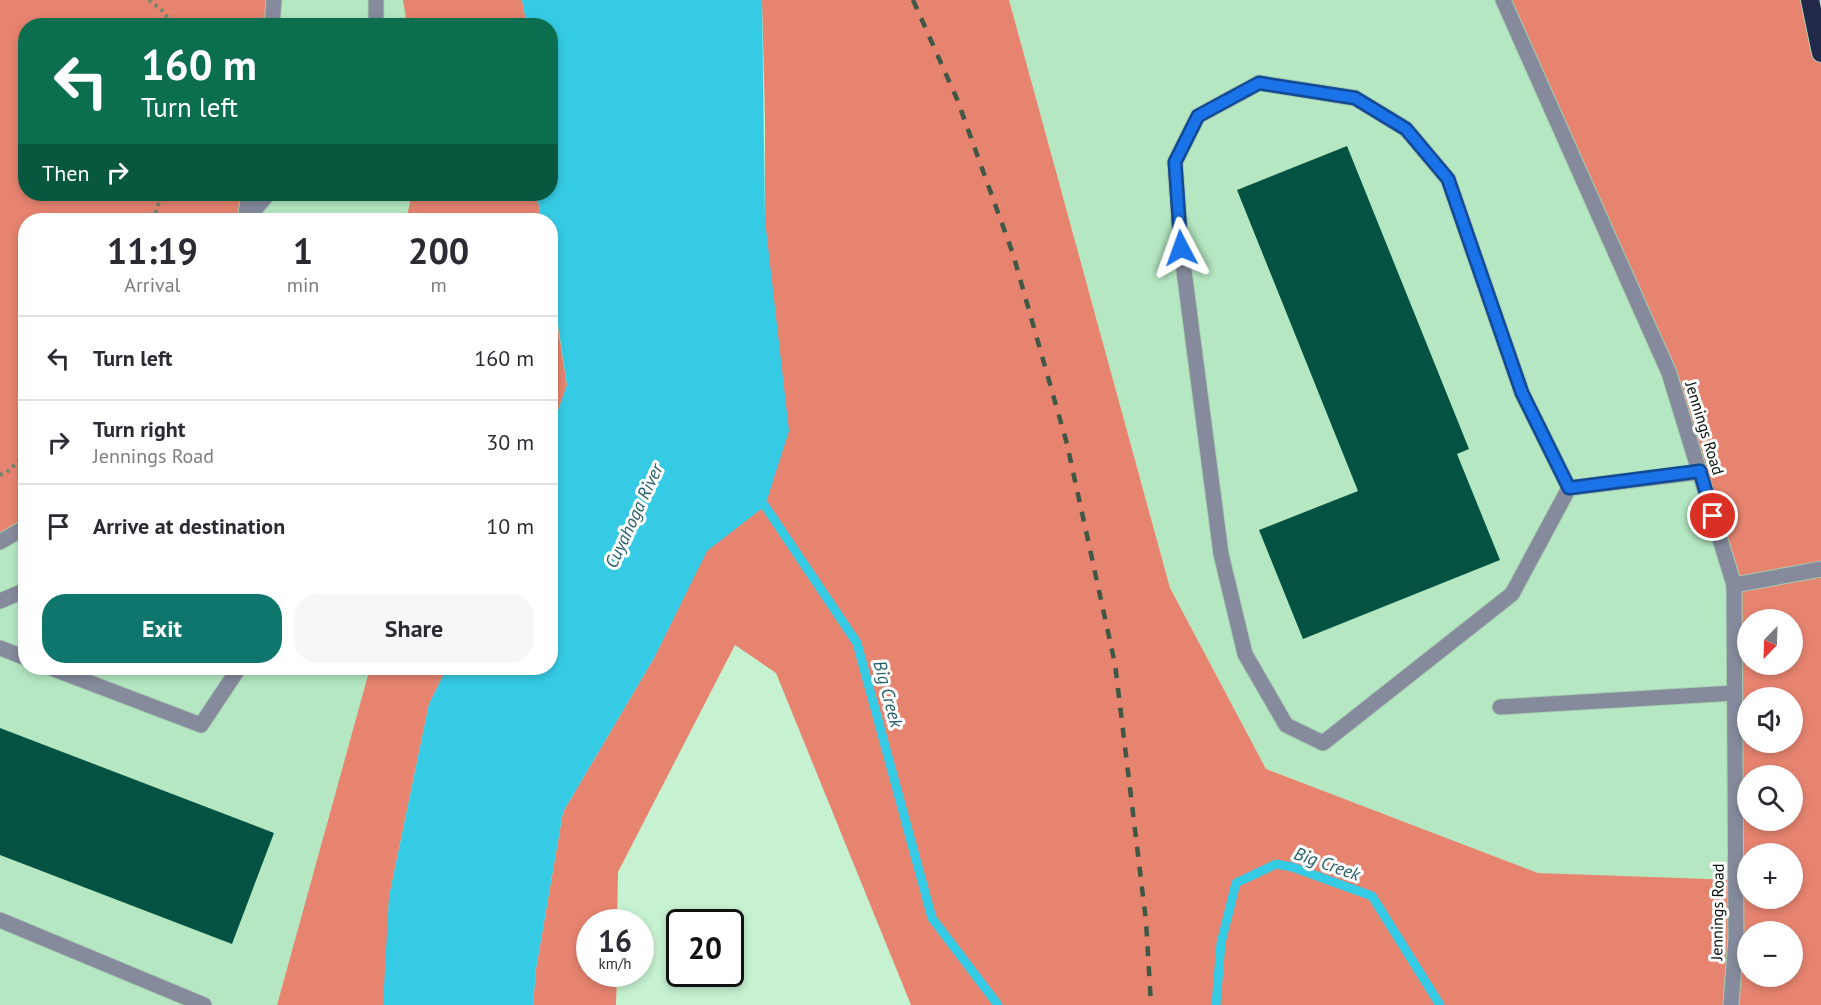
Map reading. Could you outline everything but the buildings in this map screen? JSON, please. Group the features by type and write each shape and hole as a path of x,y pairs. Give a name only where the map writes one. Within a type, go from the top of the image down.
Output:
{"highway":[{"path":"1810,0 1821,53"}],"street":[{"path":"273,18 274,0"},
{"path":"376,0 376,18"},
{"name":"Jennings Road","path":"1503,0 1669,373 1734,585 1736,938 1731,1005"},
{"path":"1259,83 1355,98 1406,129 1448,179 1522,393 1569,488 1512,594 1323,743 1286,724 1245,654 1221,554 1181,248 1175,162 1198,116 1259,83"},
{"path":"251,213 262,201"},
{"path":"1569,488 1700,471"},
{"path":"0,542 18,532"},
{"path":"1734,585 1821,569"},
{"path":"0,600 18,593"},
{"path":"0,648 18,655"},
{"path":"69,675 201,725 234,675"},
{"path":"1500,707 1735,693"},
{"path":"0,920 204,1005"}],"path":[{"path":"149,0 167,18"},
{"path":"0,475 18,462"}],"shaded area":[{"path":"0,0 274,0 273,18 18,18 18,201 248,201 246,213 18,213 18,531 0,542"},
{"path":"272,0 404,0 407,18 270,18"},
{"path":"403,0 522,0 526,18 406,18"},
{"path":"762,0 1009,0 1170,588 1266,769 1538,873 1735,880 1734,585 1669,373 1503,0 1810,0 1821,53 1821,1005 911,1005 776,673 735,645 618,872 617,909 576,909 576,987 617,987 616,1005 533,1005 536,969 563,812 654,658 707,550 765,506 765,120"},
{"path":"1009,0 1503,0 1669,373 1734,585 1735,881 1538,873 1266,769 1170,588"},
{"path":"247,201 410,201 408,213 246,213"},
{"path":"410,201 538,201 540,213 408,213"},
{"path":"558,328 567,385 558,410"},
{"path":"18,531 18,675 368,675 277,1005 0,1005 0,542"},
{"path":"368,675 444,675 429,704 389,897 385,1005 277,1005"}],"water":[{"name":"Cuyahoga River","path":"522,0 762,0 765,220 789,431 765,506 707,551 654,658 563,812 536,969 533,1005 383,1005 389,897 429,704 444,675 558,675 558,410 567,385 558,325 558,213 540,213 538,201 558,201 558,18 526,18"}],"waterway":[{"name":"Big Creek","path":"755,500 765,506 857,643 932,918 998,1005"},
{"name":"Big Creek","path":"1216,1005 1221,943 1236,883 1276,864 1292,867 1372,896 1440,1005"}],"railway":[{"path":"913,0 957,99 1013,254 1067,444 1115,664 1146,921 1151,1005"}],"route":[{"path":"1181,248 1175,162 1198,116 1259,83 1355,98 1406,129 1448,179 1522,393 1569,488 1700,471 1713,516"}]}
